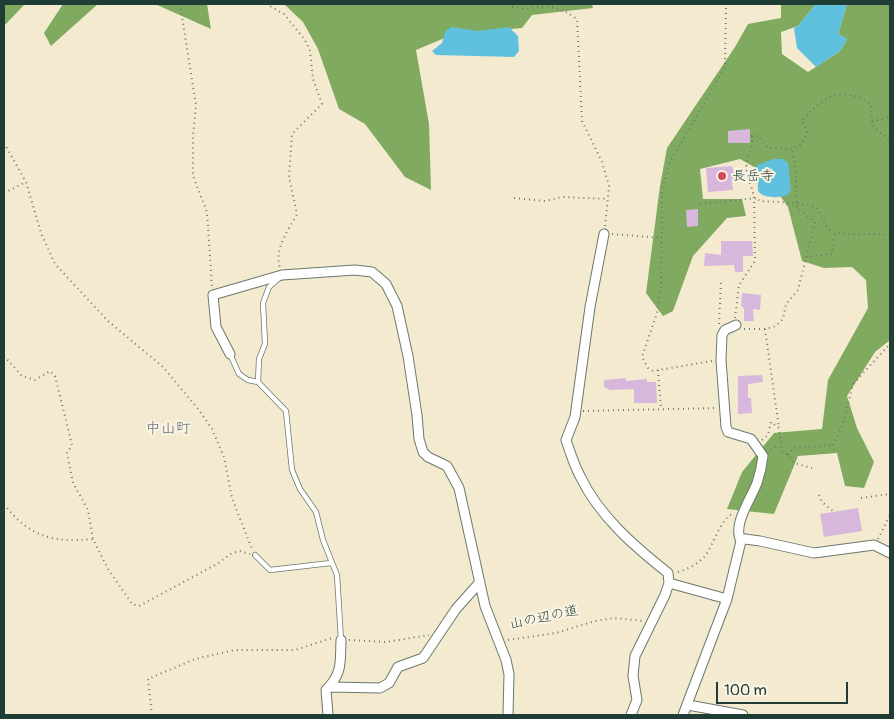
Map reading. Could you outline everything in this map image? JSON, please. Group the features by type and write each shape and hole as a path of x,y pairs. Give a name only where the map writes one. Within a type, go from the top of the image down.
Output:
{"street":[{"path":"604,234 590,307 576,411 566,440 580,478 607,518 636,547 668,573 669,583 653,621 635,656 633,676 637,700 631,715"},
{"name":"山の辺の道","path":"213,295 282,276 365,269 380,277 386,284 398,306 418,415 419,440 428,457 447,466 454,475 459,488 485,606 498,642"},
{"path":"213,295 216,327 230,354"},
{"path":"683,715 727,599 741,541 738,536 738,528 761,471 763,456 757,445 752,439 728,432 726,427 721,360 722,335 725,330 736,325"},
{"path":"741,541 745,539 753,540 814,553 874,545 890,553"},
{"path":"330,687 380,688 389,683 398,667 422,658 456,609 480,582"},
{"path":"669,583 727,599"},
{"path":"328,715 326,690 337,679 340,672 341,640"},
{"path":"498,642 506,660 509,674 508,715"},
{"path":"688,705 744,715"}],"lane":[{"path":"258,382 259,359 265,344 263,304 269,287 282,276"},
{"path":"230,354 238,374 248,380 258,382 286,411 292,470 300,489 316,512 331,563 337,575 341,640"},
{"path":"255,555 270,570 331,563"}],"path":[{"path":"180,4 196,105 193,136 193,176 207,212 213,295"},
{"path":"266,4 284,14 304,40 310,51 313,79 322,104 292,134 289,177 297,214 280,243 277,257 282,276"},
{"path":"508,4 515,8 549,7 563,10 577,19 582,121 602,162 609,186 604,234 662,238"},
{"path":"721,360 653,371 648,368 642,357 658,305 661,287 662,190 669,164 725,67 726,4"},
{"path":"792,149 797,208 815,222 798,290 786,304 783,319 776,326 765,329 740,329 736,325 739,285 756,261 754,198 746,164 753,142 752,136 758,136 768,148 792,149 801,145 807,136 802,120 830,97 854,95 864,98 871,105 872,125 890,141"},
{"path":"872,121 890,117"},
{"path":"4,143 26,182 41,233 55,264 108,321 163,367 199,410 212,429 224,457 232,498 255,555"},
{"path":"736,177 748,176"},
{"path":"4,193 26,182"},
{"path":"514,198 545,201 562,197 608,199"},
{"path":"700,204 754,198 758,198 760,201 783,204 797,202 816,207 828,228 835,231 855,235 872,232 890,236"},
{"path":"806,257 832,254 835,231"},
{"path":"721,282 719,329 722,335"},
{"path":"765,329 782,452 794,463 812,468"},
{"path":"834,450 833,445 843,425 853,384 890,344"},
{"path":"4,356 22,376 34,380 50,371 54,376 72,445 67,453 73,483 88,510 93,538 108,569 132,604 139,606 217,564 232,553 240,551 255,555"},
{"path":"658,370 660,410"},
{"path":"576,411 726,408"},
{"path":"757,445 768,435 771,422 779,428"},
{"path":"788,456 793,448 833,445"},
{"path":"861,498 890,494"},
{"path":"819,495 822,502 834,512"},
{"path":"4,504 18,522 40,535 67,542 93,538"},
{"path":"678,572 688,569 703,558 711,548 726,517 732,513 742,518"},
{"path":"874,545 890,515"},
{"name":"山の辺の道","path":"498,642 556,632 595,620 614,618 653,621"},
{"path":"152,715 148,679 195,659 235,650 295,650 332,638 386,642 419,635 438,635"}],"green space":[{"path":"4,4 25,4 4,26"},
{"path":"63,4 98,4 51,46 44,33"},
{"path":"155,4 207,4 211,29"},
{"path":"284,4 592,4 593,8 532,15 522,28 454,34 416,50 429,124 431,190 405,177 365,124 339,109 318,49 303,22"},
{"path":"781,4 816,4 798,26 781,32 782,54 808,72 840,51 847,39 838,34 847,4 890,4 890,340 875,352 847,396 857,428 874,462 864,488 845,486 837,453 798,456 774,514 727,509 742,472 774,433 822,429 828,380 868,308 866,280 852,267 824,268 802,261 788,207 763,172 740,159 700,169 703,199 742,199 746,216 727,218 693,256 673,311 663,316 646,293 667,148 735,47 748,24 781,18"}],"water":[{"path":"816,4 847,4 838,34 847,39 840,51 816,67 797,48 794,28 798,26"},
{"path":"451,27 478,31 509,27 518,36 519,51 514,57 436,55 432,51 442,43 445,32"},
{"path":"774,159 783,159 788,163 791,188 788,195 772,197 761,194 758,191 757,165"}],"building":[{"path":"750,129 750,143 728,143 728,131"},
{"path":"732,166 736,181 732,181 733,190 708,192 706,168"},
{"path":"698,209 698,226 687,227 686,210"},
{"path":"721,241 752,241 753,256 743,256 743,272 735,272 734,265 704,266 705,253 721,255"},
{"path":"742,293 761,295 760,310 753,309 754,321 744,321 744,308 741,306"},
{"path":"762,375 763,382 748,384 748,398 751,398 752,413 738,414 738,376"},
{"path":"626,378 626,381 647,379 647,382 656,382 657,403 634,403 634,389 610,390 604,387 604,380"},
{"path":"858,508 862,531 824,537 820,514"}],"place":[{"name":"長岳寺","path":"722,176"}],"district":[{"name":"中山町","path":"168,429"}]}
